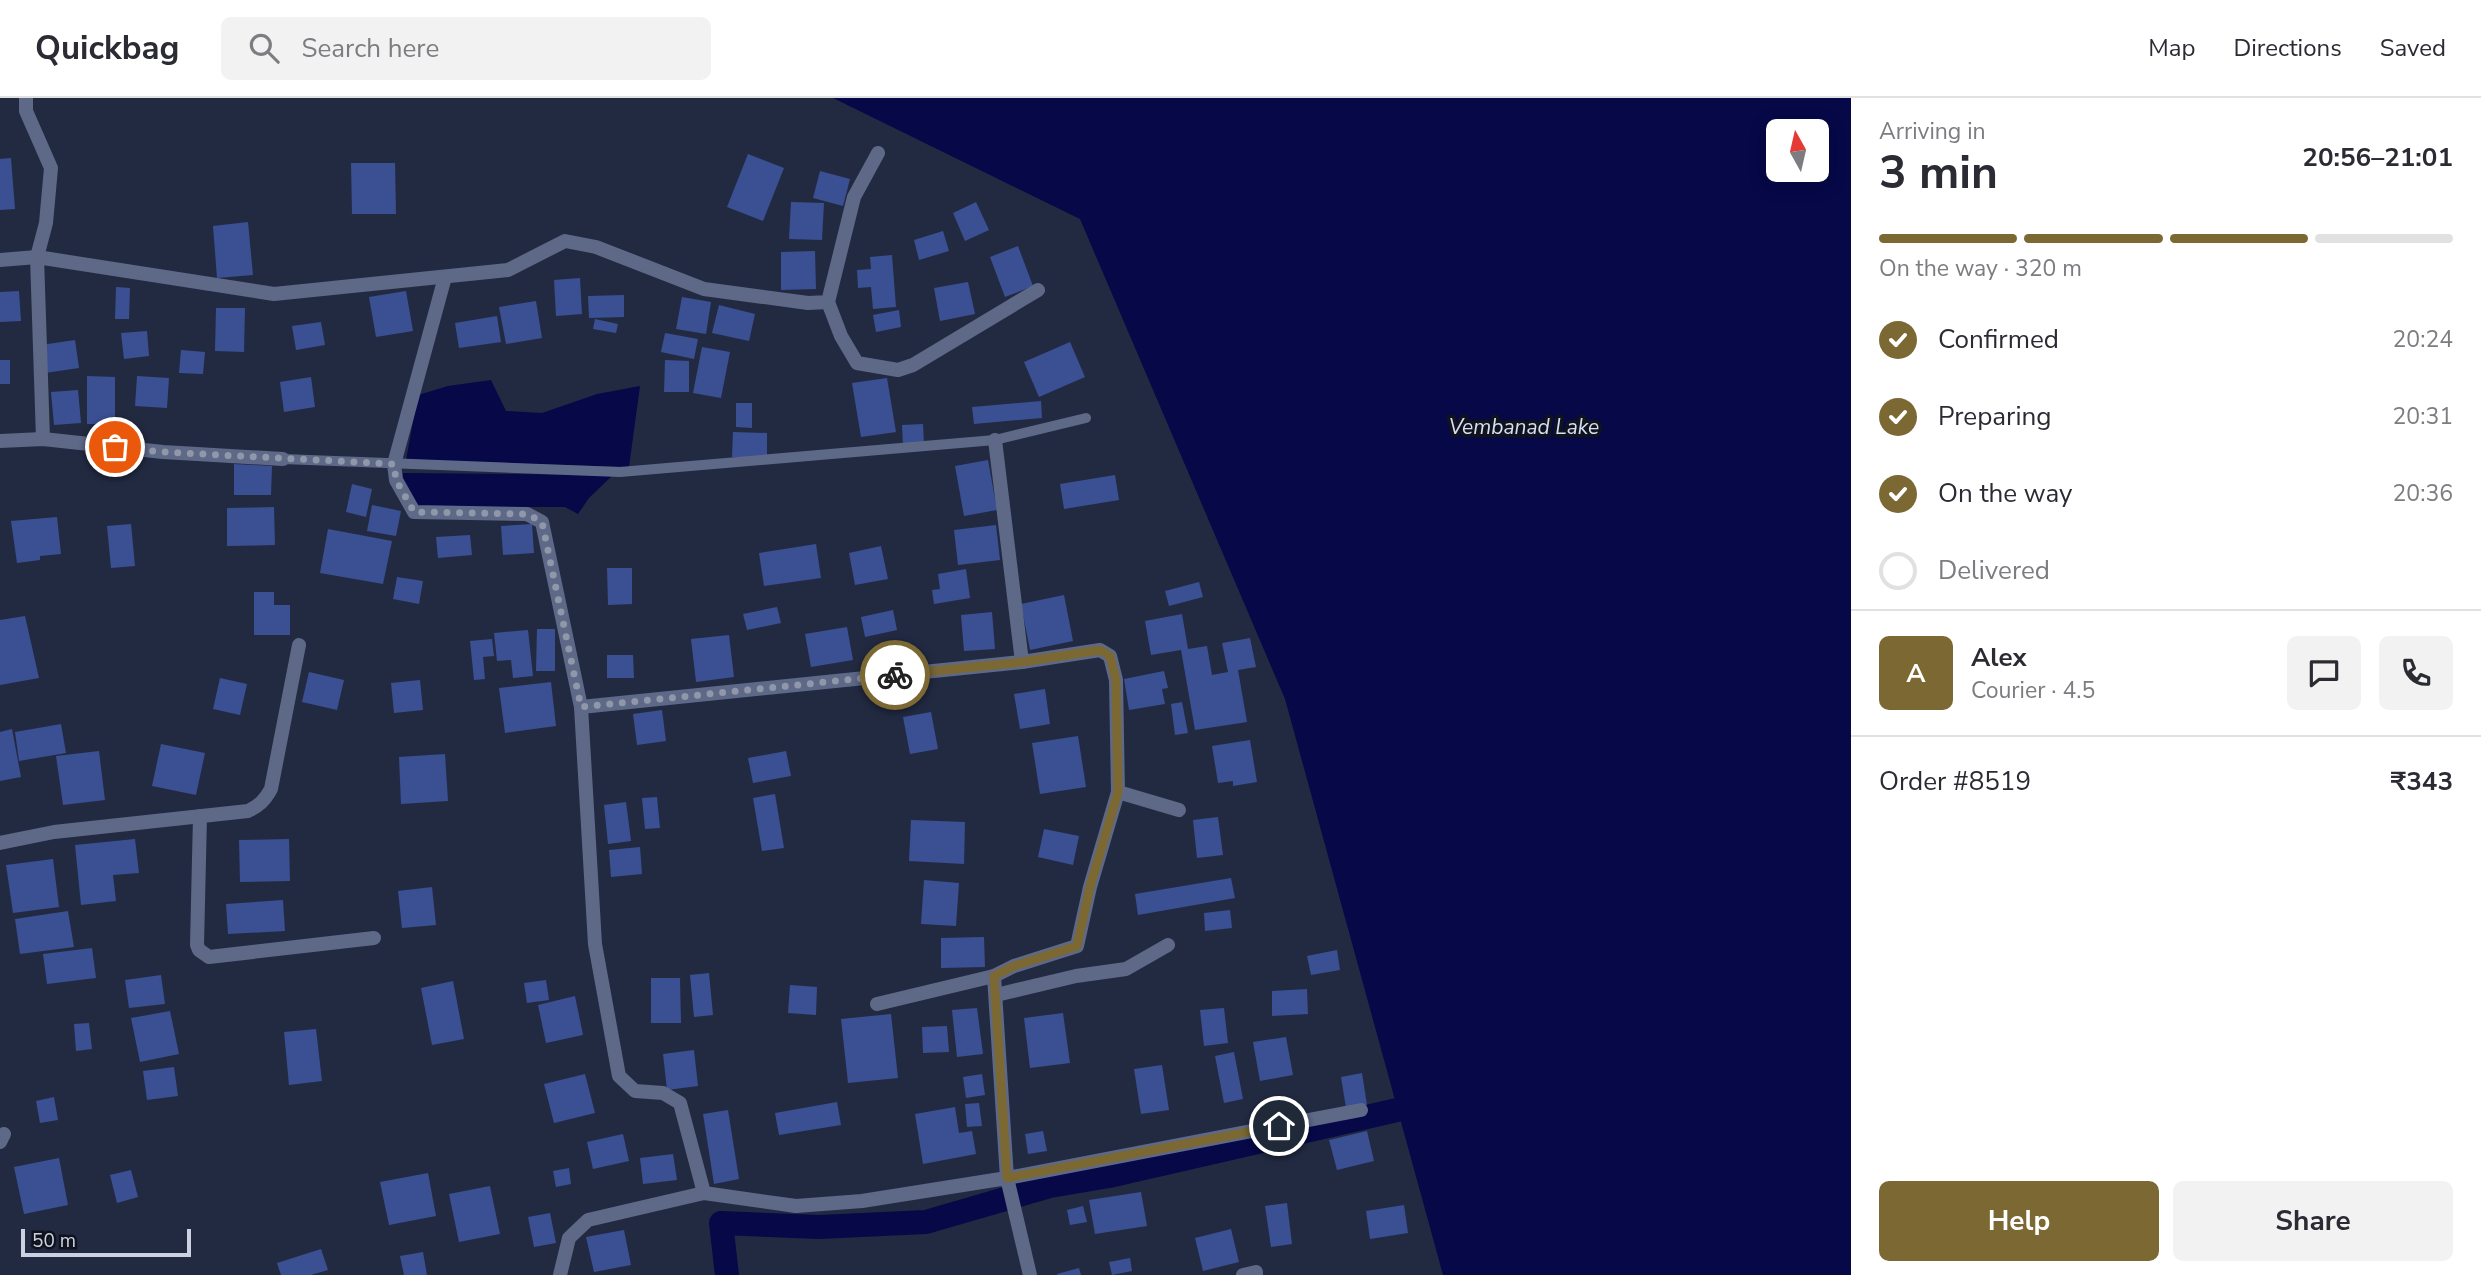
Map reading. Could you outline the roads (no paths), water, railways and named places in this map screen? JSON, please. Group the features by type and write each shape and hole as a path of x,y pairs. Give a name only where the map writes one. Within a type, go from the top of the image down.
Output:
{"street":[{"path":"26,98 26,111 51,168 46,223 37,257 43,439"},
{"path":"878,153 854,197 828,302 841,337 857,363 898,370 914,365 1038,290"},
{"path":"0,260 37,257 274,294 508,270 565,241 596,247 704,289 808,303 828,302"},
{"path":"445,277 394,464 396,480 414,512 527,514 542,522 581,707 595,944 619,1076 635,1091 663,1093 680,1103 704,1193"},
{"path":"0,440 43,439 163,452 283,459"},
{"path":"995,440 1022,662"},
{"path":"0,843 54,832 248,811 258,806 271,789 299,645"},
{"path":"581,707 1022,662 1100,650 1110,656 1116,680 1118,792 1090,887 1077,946 1014,966 994,976 877,1004"},
{"path":"1118,792 1180,810"},
{"path":"200,817 197,945 202,954 209,957 374,938"},
{"path":"996,995 1076,976 1126,969 1168,945"},
{"path":"994,976 1008,1182 1030,1275"},
{"path":"561,1275 569,1238 588,1220 704,1193 796,1206 862,1201 1008,1182 1361,1110"},
{"path":"1243,1275 1256,1272 1256,1275"}],"lane":[{"path":"283,459 620,471 995,440 1086,418"}],"water":[{"name":"Vembanad Lake","path":"833,98 1851,98 1851,1275 1443,1275 1285,699 1080,219"},
{"path":"491,380 506,411 542,413 597,394 640,386 629,467 406,460 418,395 448,386"},
{"path":"403,473 613,475 589,498 578,514 565,507 420,507 406,487"}],"waterway":[{"path":"727,1275 721,1223 819,1227 926,1222 1050,1186 1109,1176 1397,1110"}]}
